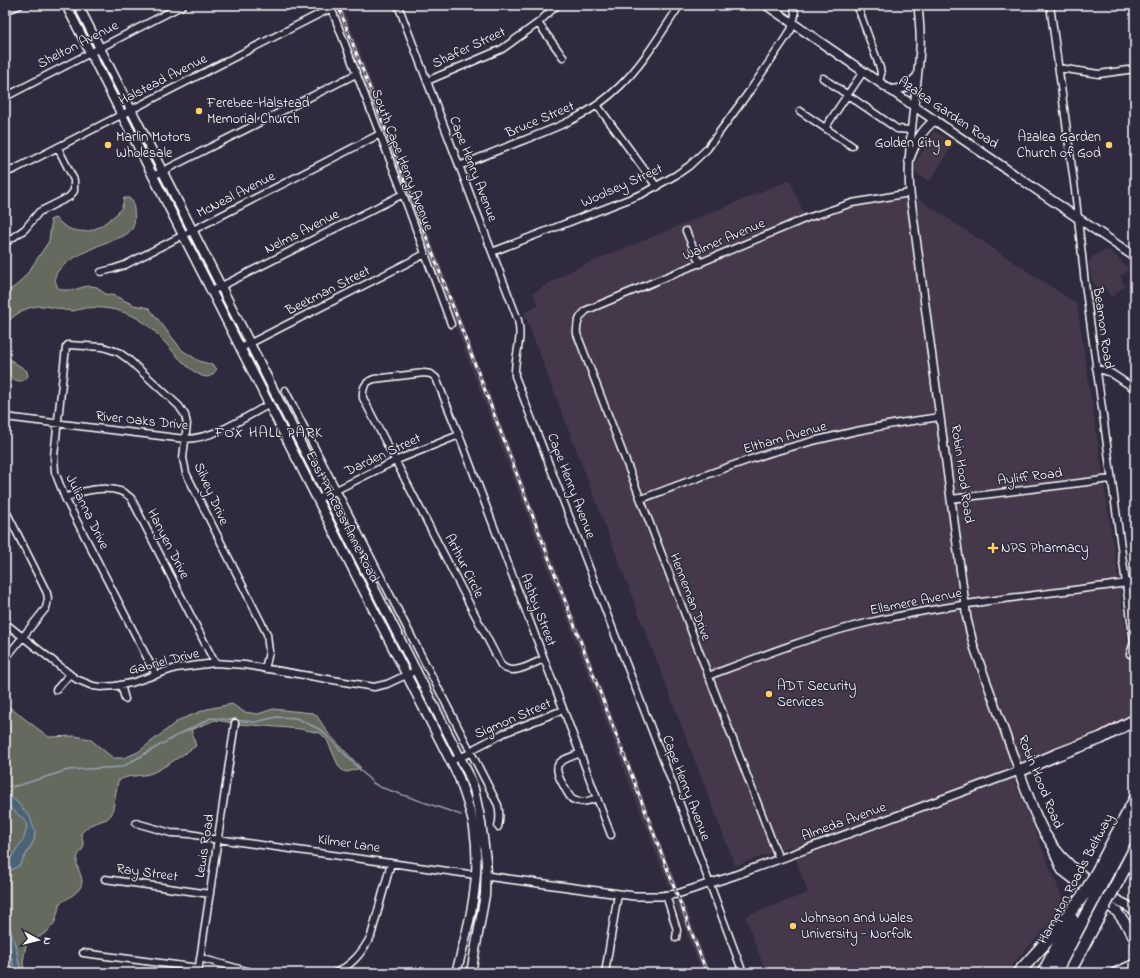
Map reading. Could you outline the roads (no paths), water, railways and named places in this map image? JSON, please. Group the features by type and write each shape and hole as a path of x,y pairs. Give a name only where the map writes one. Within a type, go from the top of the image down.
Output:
{"highway":[{"path":"1019,771 1101,738 1135,720"},
{"name":"Hampton Roads Beltway","path":"1103,871 1135,799"},
{"path":"1055,973 1089,896 1103,871 1135,822"},
{"path":"1069,973 1135,848"},
{"path":"1018,973 1089,896"},
{"name":"Hampton Roads Beltway","path":"1043,973 1089,896"}],"main road":[{"name":"East Princess Anne Road","path":"66,5 451,761 465,795 472,819 475,837 476,860 481,876"},
{"name":"East Princess Anne Road","path":"78,5 468,773 478,805 486,861 474,892 467,934 456,973"},
{"name":"Azalea Garden Road","path":"766,5 1135,257"},
{"path":"890,90 908,87 916,78"},
{"path":"909,160 917,139 935,120"},
{"name":"Robin Hood Road","path":"1019,771 1040,827 1050,843 1075,869 1135,912"},
{"path":"1050,843 1062,870 1117,912 1129,928 1135,940"},
{"path":"471,973 485,892 481,876"},
{"name":"Robin Hood Road","path":"1118,901 1135,930"},
{"path":"1116,973 1133,963"}],"street":[{"path":"5,11 20,5"},
{"name":"Shelton Avenue","path":"5,97 184,5"},
{"name":"Cape Henry Avenue","path":"398,5 518,320 520,337 515,365 515,376 710,883 743,973"},
{"name":"Shafer Street","path":"426,81 502,48 538,23 557,5"},
{"name":"Bruce Street","path":"459,166 558,128 597,105 619,88 636,69 680,5"},
{"name":"Woolsey Street","path":"492,252 657,187 689,166 716,139 791,30 795,14 794,5"},
{"path":"857,5 880,68 881,74 879,82"},
{"name":"Robin Hood Road","path":"918,5 920,46 908,173 910,194 966,605 974,647 1019,771"},
{"name":"Beamon Road","path":"1050,5 1125,583 1132,607 1134,642 1130,654"},
{"name":"South Cape Henry Avenue","path":"331,7 451,324"},
{"name":"Halstead Avenue","path":"5,173 58,148 331,7"},
{"path":"538,23 563,57"},
{"path":"1058,68 1099,74 1135,69"},
{"path":"825,128 863,72"},
{"path":"153,176 356,74"},
{"path":"823,78 897,129 911,130"},
{"path":"597,105 657,187"},
{"path":"800,111 852,146"},
{"name":"McNeal Avenue","path":"101,272 125,265 380,134"},
{"path":"5,243 25,228 39,212 69,197 74,191 74,180 58,148"},
{"name":"Nelms Avenue","path":"212,291 403,194"},
{"name":"Walmer Avenue","path":"580,343 577,334 577,324 581,316 587,310 700,264 796,222 830,210 871,199 910,194"},
{"path":"686,231 700,264"},
{"name":"Beekman Street","path":"241,348 425,254"},
{"name":"Henneman Drive","path":"580,343 778,859"},
{"name":"Silvey Drive","path":"66,347 71,344 103,347 123,355 182,410 186,421 184,466 188,480 267,634 269,646 266,669"},
{"name":"Julianna Drive","path":"66,347 54,463 57,480 156,675"},
{"path":"1096,368 1110,373 1135,389"},
{"name":"Ashby Street","path":"383,435 363,398 364,386 374,379 427,373 434,376 443,394 459,435 611,835"},
{"path":"285,390 498,804 500,812 498,827"},
{"name":"River Oaks Drive","path":"5,417 185,439 197,438 212,434 270,404"},
{"name":"Eltham Avenue","path":"641,500 703,475 773,452 864,430 940,417"},
{"name":"Arthur Circle","path":"383,435 501,665 507,670 515,670 544,659"},
{"name":"Darden Street","path":"318,499 396,460 459,435"},
{"name":"Ayliff Road","path":"951,499 1111,479"},
{"name":"Hanyen Drive","path":"65,498 82,491 98,489 123,492 131,498 215,663"},
{"path":"5,509 47,593 48,599 46,608 5,658"},
{"name":"Ellsmere Avenue","path":"708,676 789,646 853,626 907,614 1135,582"},
{"name":"Gabriel Drive","path":"5,623 76,679 93,686 101,687 121,685 191,665 215,663 234,664 374,687 388,684 417,670"},
{"path":"56,690 69,674"},
{"path":"121,685 125,699"},
{"name":"Sigmon Street","path":"451,761 471,752 475,748 504,733 564,710"},
{"name":"Lewis Road","path":"198,970 235,723"},
{"path":"580,753 558,764 557,773 572,799 584,802 597,798"},
{"name":"Almeda Avenue","path":"677,894 778,859 1019,771"},
{"name":"Kilmer Lane","path":"136,824 171,833 190,834 208,839 218,839 618,894 645,896 677,894"},
{"path":"335,973 352,962 366,947 374,929 391,863"},
{"name":"Ray Street","path":"105,879 210,894"},
{"path":"604,973 618,894"},
{"path":"666,895 677,930 676,938"},
{"path":"83,953 198,970"},
{"path":"200,958 254,973"}],"water":[{"path":"5,793 17,802 30,817 35,832 34,840 20,865 11,870 5,878 5,867 24,838 27,826 24,819 5,804"},
{"path":"5,911 22,973 16,973 5,935"}],"waterway":[{"path":"17,786 68,770 122,767 211,718 255,722 277,717 296,718 321,730 373,783 380,787 461,815"}],"railway":[{"path":"338,5 707,973"}],"place":[{"name":"Ferebee-Halstead Memorial Church","path":"199,111"},
{"name":"Golden City","path":"948,143"},
{"name":"Marlin Motors Wholesale","path":"108,145"},
{"name":"Azalea Garden Church of God","path":"1109,145"},
{"name":"NPS Pharmacy","path":"993,548"},
{"name":"ADT Security Services","path":"769,694"},
{"name":"Johnson and Wales University - Norfolk","path":"793,926"}],"district":[{"name":"FOX HALL PARK","path":"269,433"}]}
